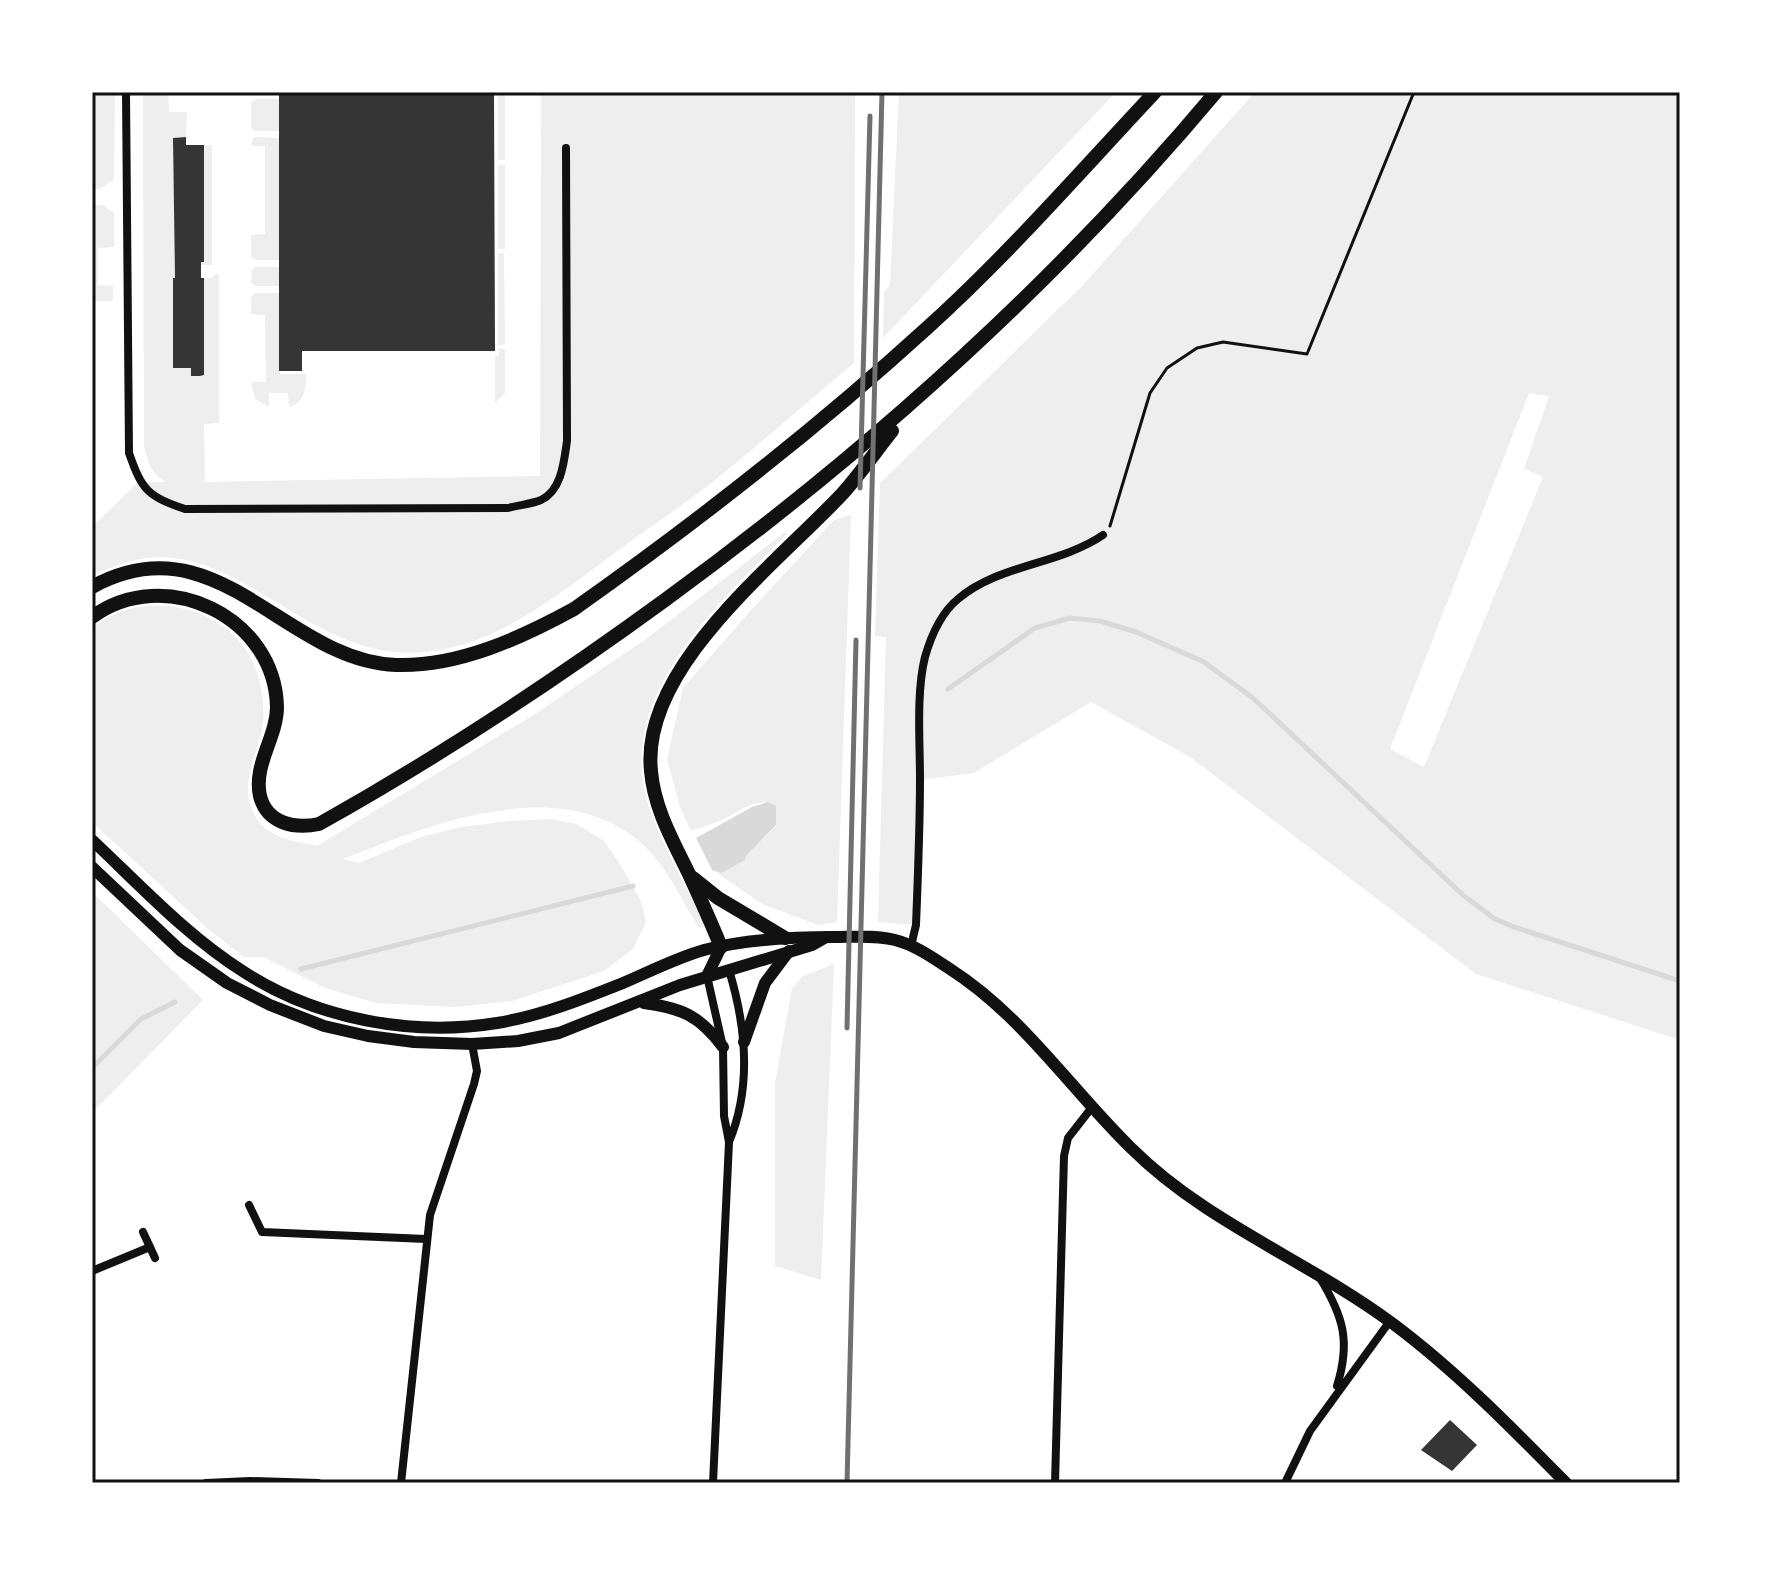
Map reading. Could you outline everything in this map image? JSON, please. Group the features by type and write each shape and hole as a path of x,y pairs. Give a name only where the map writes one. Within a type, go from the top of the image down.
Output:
{"highway":[{"path":"1123,126 1147,92"},
{"path":"92,587 136,571 176,570 197,574 235,589 301,630 353,657 394,665 420,664 514,639 565,614 736,491 845,401 929,326 1057,199 1155,92"},
{"path":"92,617 118,602 165,595 205,604 240,627 264,659 277,707 273,735 263,761 260,796 265,808 287,824 301,827 319,824 470,734 600,647 843,464 912,405 1077,246 1157,163 1216,92"},
{"path":"721,947 669,834 656,798 650,769 654,731 664,696 679,668 708,632 844,491 912,405"},
{"path":"690,876 787,944"}],"main road":[{"path":"92,840 185,928 246,974 322,1009 395,1025 468,1026 523,1017 721,947 787,944"},
{"path":"92,867 187,955 227,983 270,1005 324,1026 414,1042 472,1044 518,1041 559,1033 729,970 812,935 880,938 911,946 970,982 995,1002 1036,1042 1131,1149 1187,1197 1390,1321 1460,1379 1566,1483"},
{"path":"744,1042 765,983 787,944"},
{"path":"721,947 729,970"},
{"path":"707,976 721,947"},
{"path":"641,1002 682,1011 698,1019 723,1047"}],"street":[{"path":"126,92 129,453 139,482 158,500 185,509 508,508 543,500 561,475 567,441 566,148"},
{"path":"911,946 916,925 922,689 931,639 943,615 958,599 985,581 1071,551 1103,535"},
{"path":"729,970 741,1012 744,1042 740,1115 729,1142"},
{"path":"707,976 723,1047 724,1116 729,1142 713,1483"},
{"path":"401,1483 426,1239 430,1215 474,1084 477,1071 472,1044"},
{"path":"1055,1483 1064,1156 1068,1138 1093,1106"},
{"path":"249,1205 262,1232 426,1239"},
{"path":"143,1232 155,1258"},
{"path":"92,1271 150,1247"},
{"path":"1319,1277 1334,1302 1343,1327 1343,1367 1334,1394"},
{"path":"1285,1483 1310,1431 1390,1321"},
{"path":"206,1483 318,1483"}],"path":[{"path":"1103,535 1112,523 1150,393 1167,368 1197,348 1223,342 1307,354 1414,92"}],"shaded area":[{"path":"92,92 112,92 115,95 114,180 100,189 94,189"},
{"path":"143,92 168,92 169,112 187,112 186,137 173,138 173,367 191,368 191,376 204,375 204,278 219,274 219,423 204,424 205,482 540,476 541,92 855,92 854,363 710,484 575,583 519,619 460,645 429,652 396,652 365,646 335,635 221,572 192,562 162,557 144,559 92,575 92,527 137,483 165,482 150,466 144,445"},
{"path":"498,92 505,92 505,160 498,160"},
{"path":"899,92 1116,92 883,338 884,292 890,285"},
{"path":"1255,92 1680,92 1680,1040 1476,974 1190,757 1091,702 974,773 920,780 916,925 878,922 886,637 875,636 880,483 1083,285","holes":["1529,393 1549,396 1524,469 1543,477 1424,767 1390,749"]},
{"path":"256,99 279,99 279,131 255,131 251,128 251,102"},
{"path":"255,137 279,138 279,260 256,260 251,257 251,235 265,234 265,146 251,146"},
{"path":"204,145 212,145 212,265 201,265"},
{"path":"498,165 505,165 505,249 498,249"},
{"path":"94,205 103,205 114,213 114,247 98,248 98,285 113,286 113,301 92,301"},
{"path":"498,253 504,253 505,345 498,345"},
{"path":"256,267 279,267 279,286 256,286 251,283 252,270"},
{"path":"256,293 279,293 279,374 306,374 301,398 289,407 288,393 269,393 269,407 255,399 251,382 266,382 265,315 251,314 251,297"},
{"path":"499,349 505,349 505,393 495,403 495,356 499,356"},
{"path":"851,515 837,922 818,925 762,904 717,873 746,856 776,826 776,806 755,803 691,831 680,807 667,759 683,688 834,520"},
{"path":"785,532 787,534 704,622 679,656 659,691 646,728 642,766 649,807 704,923 702,928 698,927 665,871 640,842 607,821 571,810 533,808 453,820 343,859 359,863 421,837 461,827 552,819 576,824 604,841 641,901 646,922 633,949 604,971 512,1001 456,1007 376,1003 325,988 263,957 244,957 207,928 92,822 92,628 114,615 138,607 163,606 188,610 211,619 232,633 248,652 262,696 262,731 248,783 250,804 259,822 273,833 317,846 532,716 646,639"},
{"path":"768,802 776,806 776,825 745,860 721,873 712,870 696,838 752,807"},
{"path":"92,892 203,1000 92,1113"},
{"path":"834,964 821,1280 775,1266 775,1083 792,988 803,976"}],"building":[{"path":"279,92 494,92 495,351 302,351 302,371 279,371"},
{"path":"186,137 186,145 204,145 204,262 201,262 201,278 204,278 204,375 200,376 191,376 191,368 173,368 173,138"},
{"path":"1450,1420 1477,1445 1452,1471 1421,1450"}],"waterway":[{"path":"948,689 1035,628 1070,618 1100,621 1136,632 1204,662 1253,698 1464,896 1495,919 1680,981"},
{"path":"301,969 633,886"},
{"path":"92,1068 141,1019 175,1002"}],"railway":[{"path":"847,1483 882,92"},
{"path":"860,488 870,116"},
{"path":"847,1028 856,640"}]}
